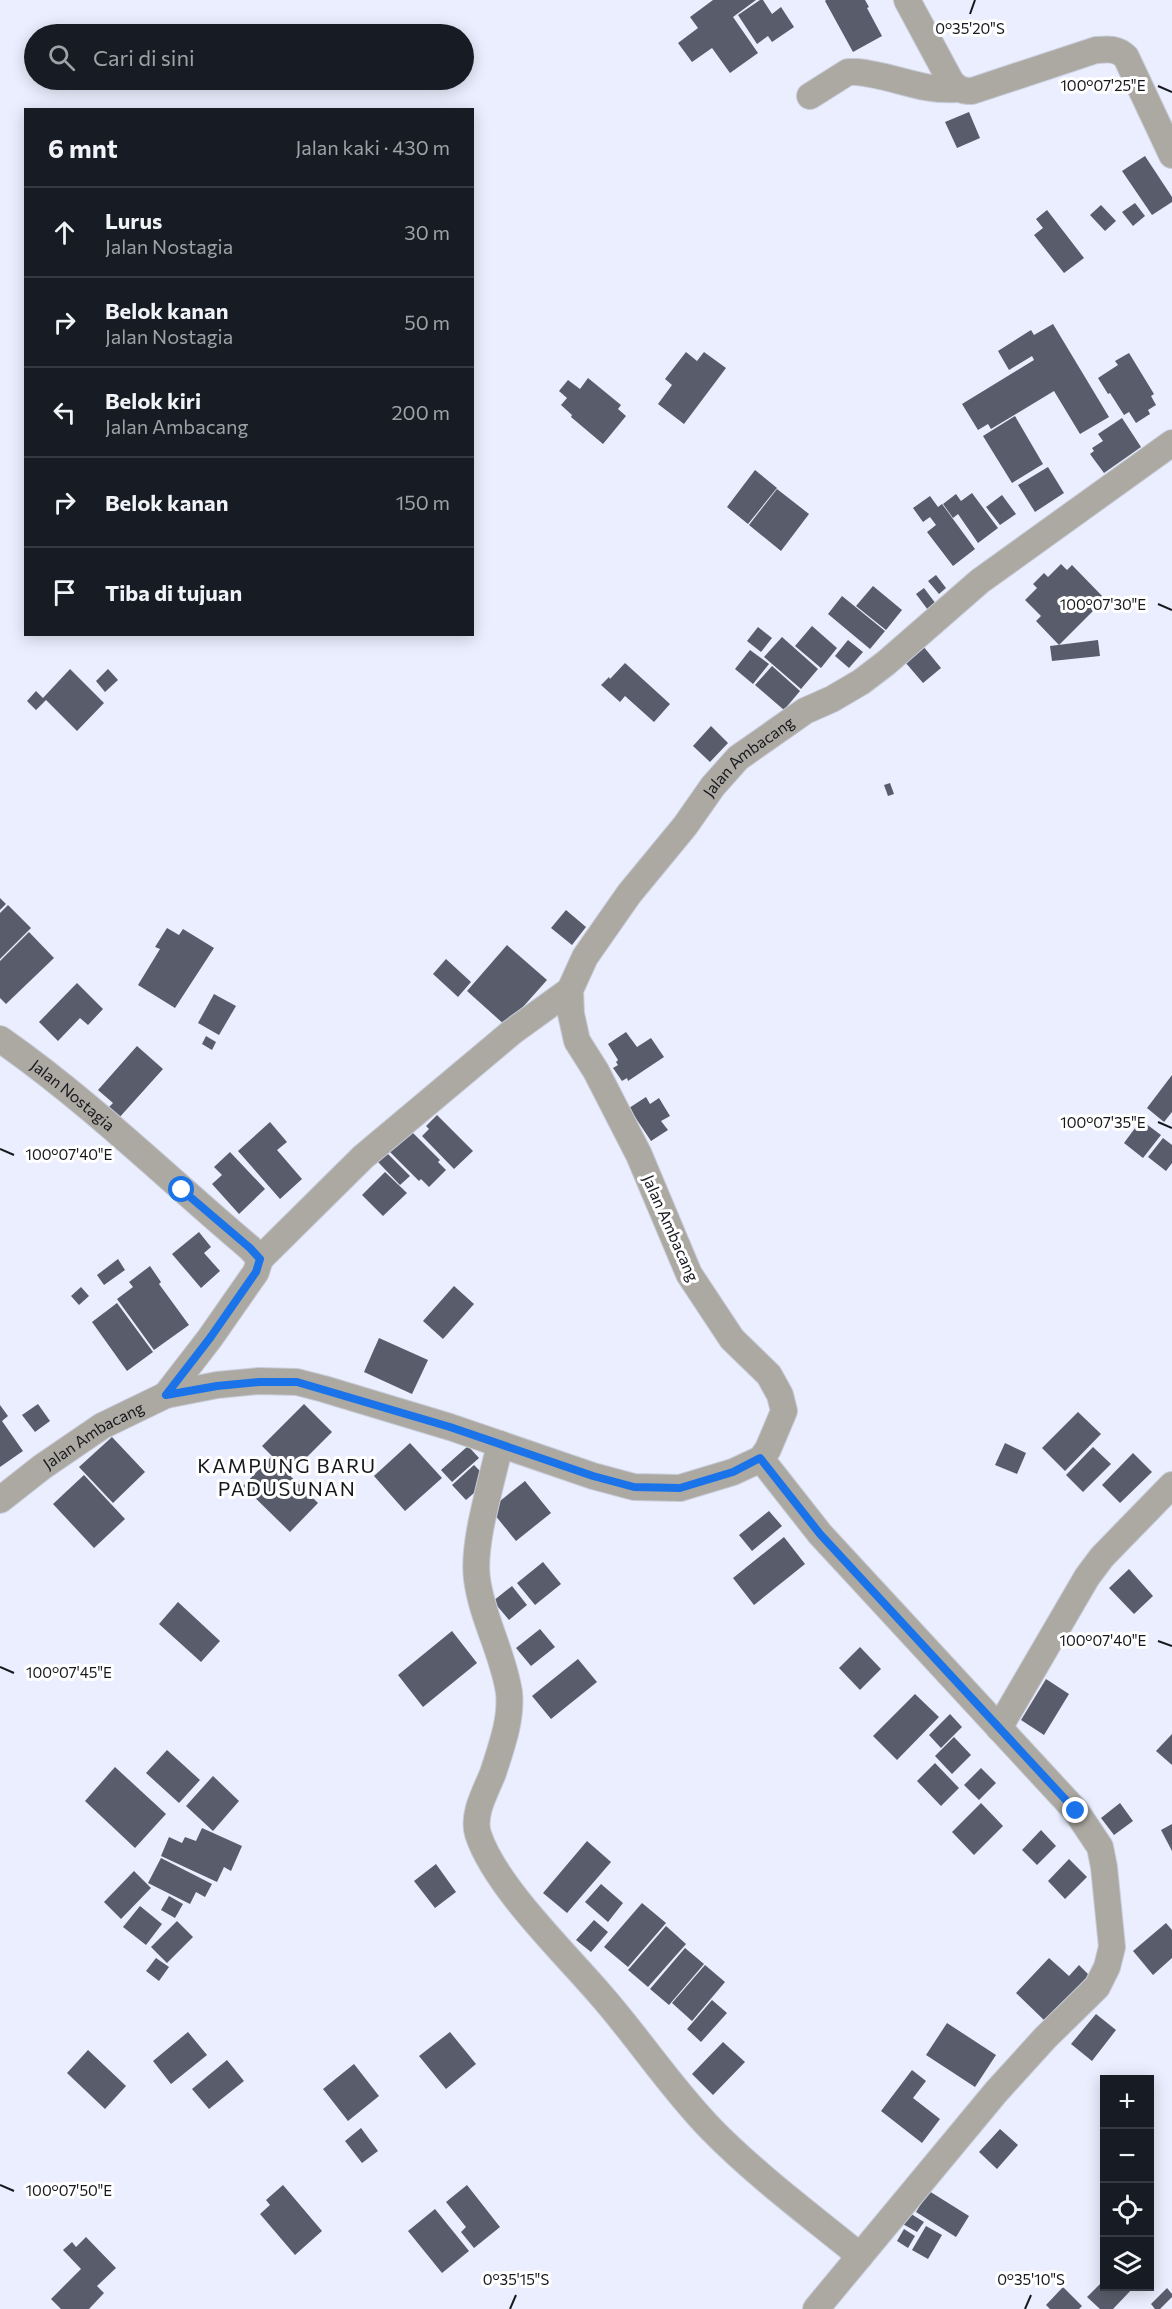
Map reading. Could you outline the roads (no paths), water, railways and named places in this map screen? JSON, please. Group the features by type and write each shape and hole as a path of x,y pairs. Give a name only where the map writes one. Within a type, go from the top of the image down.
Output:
{"street":[{"path":"907,0 957,89"},
{"path":"810,96 848,72 857,72 939,91 957,89 972,91 1096,50 1112,48 1120,51 1126,57 1172,155"},
{"name":"Jalan Ambacang","path":"0,1500 42,1467 102,1426 166,1395 217,1386 259,1382 297,1382 450,1427 593,1476 634,1487 680,1488 701,1483 760,1458 768,1449 784,1411 780,1395 769,1375 732,1339 689,1274 639,1155 596,1071 577,1041 571,1014 570,990 585,957 629,894 738,758 805,711 861,682 980,581 1172,443"},
{"path":"166,1395 250,1282 260,1259 363,1157 512,1032 570,990"},
{"name":"Jalan Nostagia","path":"0,1039 65,1089 260,1259"},
{"path":"500,1444 476,1555 477,1578 482,1600 509,1693 509,1715 493,1772 479,1808 478,1832 502,1878 558,1947 601,1994 693,2109 737,2154 860,2256"},
{"path":"760,1458 820,1534 1076,1811 1100,1847 1112,1947 1107,1967 1097,1987 1045,2038 996,2092 816,2309"},
{"path":"999,1728 1087,1577 1102,1557 1172,1485"}],"district":[{"name":"KAMPUNG BARU PADUSUNAN","path":"287,1478"}]}
